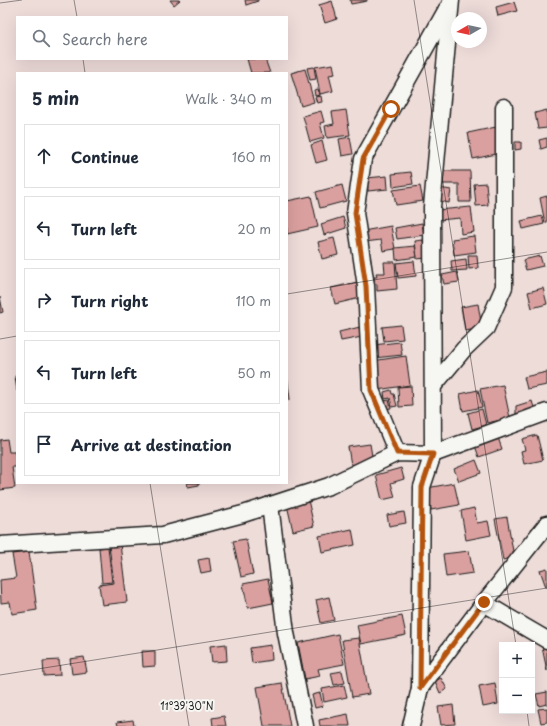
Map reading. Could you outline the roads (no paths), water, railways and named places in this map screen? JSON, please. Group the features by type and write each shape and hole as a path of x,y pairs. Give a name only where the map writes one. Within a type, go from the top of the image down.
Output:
{"street":[{"path":"411,726 420,688 422,487 433,454 434,385 432,207 450,2"},
{"path":"397,453 371,390 366,286 355,213 363,159 450,2"},
{"path":"434,385 464,349 486,328 504,287 504,107"},
{"path":"0,545 163,534 270,505 329,486 397,453 433,454 547,412"},
{"path":"270,505 286,633 305,726"},
{"path":"420,688 484,602 547,524"},
{"path":"484,602 547,640"}]}
